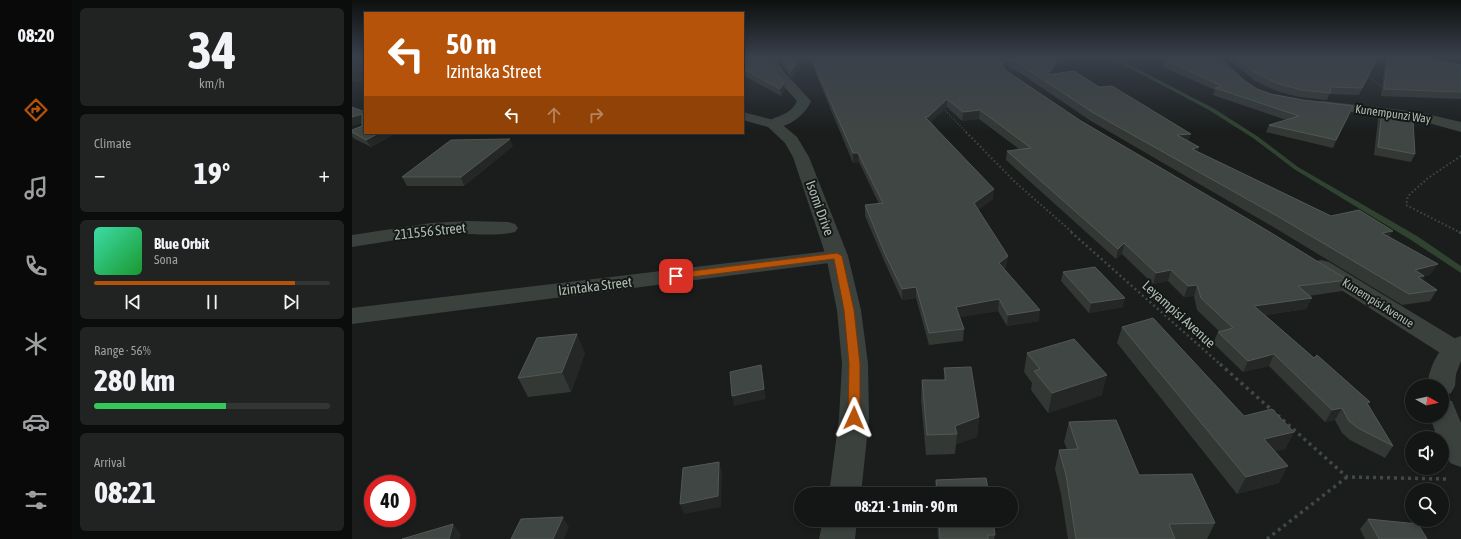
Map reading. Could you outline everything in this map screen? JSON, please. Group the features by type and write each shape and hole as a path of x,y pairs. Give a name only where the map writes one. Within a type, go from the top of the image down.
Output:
{"street":[{"path":"744,116 773,124 784,121 792,115 802,107 804,101 787,82"},
{"name":"Kunempunzi Way","path":"1306,104 1370,109 1418,116 1461,127"},
{"name":"Isomi Drive","path":"773,124 792,140 801,157 837,256 849,310 854,364 854,418 846,487"},
{"name":"211556 Street","path":"352,241 431,229 468,227 508,228"},
{"name":"Izintaka Street","path":"352,316 837,256"},
{"name":"Kunempisi Avenue","path":"1306,257 1458,348"},
{"path":"1442,379 1442,373 1458,348"},
{"path":"1446,423 1457,466"},
{"path":"837,539 839,527"}],"path":[{"path":"1377,82 1418,116"},
{"name":"Leyampisi Avenue","path":"941,106 1015,182 1347,477"},
{"path":"1461,156 1428,178 1408,196 1406,205 1461,233"},
{"path":"1267,539 1347,477 1457,466"}],"building":[{"path":"767,82 783,82 780,89"},
{"path":"822,82 1023,82 1081,121 1348,280 1298,286 1312,298 1254,306 1314,358 1317,355 1370,402 1367,403 1393,446 1358,428 1349,421 1342,408 1332,410 1274,354 1248,361 1218,332 1233,328 1201,298 1197,285 1188,286 1171,270 1156,273 1124,243 1118,249 1007,151 1031,148 980,110 963,112 947,99 928,117 925,117 994,189 974,203 1008,256 999,263 1040,310 1008,315 999,299 956,307 964,329 929,333 916,287 902,289 885,254 865,205 883,203 858,153 853,153"},
{"path":"1047,82 1091,82 1099,87 1112,86 1191,134 1177,135 1199,147 1192,149 1331,216 1359,210 1393,231 1382,233 1438,264 1415,270 1424,276 1418,277 1437,290 1409,294 1279,217 1092,112"},
{"path":"1214,82 1247,82 1257,89 1271,94 1303,100 1353,106 1336,140 1269,125 1299,116 1215,88 1222,86"},
{"path":"1275,82 1365,82 1362,88 1331,87 1330,93 1302,90"},
{"path":"1385,82 1461,82 1461,92 1384,89"},
{"path":"352,107 364,112 364,134 377,134 366,140 352,132 352,130 362,126 362,114 352,117"},
{"path":"1382,112 1413,120 1415,154 1378,147"},
{"path":"510,139 461,177 402,177 451,140"},
{"path":"1095,267 1125,298 1091,303 1063,272"},
{"path":"1153,318 1244,416 1272,409 1294,432 1264,439 1288,466 1246,477 1122,327"},
{"path":"577,334 562,372 518,378 537,338"},
{"path":"1074,339 1107,375 1052,393 1034,371 1040,369 1027,353"},
{"path":"761,365 764,389 732,396 730,372"},
{"path":"971,367 979,417 955,426 957,434 927,435 922,380 946,380 944,368"},
{"path":"1116,420 1139,475 1192,474 1215,523 1169,524 1175,539 1076,539 1066,475 1059,450 1078,449 1069,422"},
{"path":"719,462 718,496 680,504 683,468"},
{"path":"986,478 988,487 936,487 936,480"},
{"path":"563,517 553,539 511,539 521,519"},
{"path":"1368,519 1405,523 1405,527 1420,527 1427,539 1379,539"},
{"path":"453,524 449,539 402,539"},
{"path":"939,527 994,527 995,535 988,535 988,539 940,539"}],"waterway":[{"path":"1159,82 1211,109 1255,137 1296,168 1414,238 1461,270"}],"route":[{"path":"676,276 837,256 849,310 854,364 854,418"}]}
